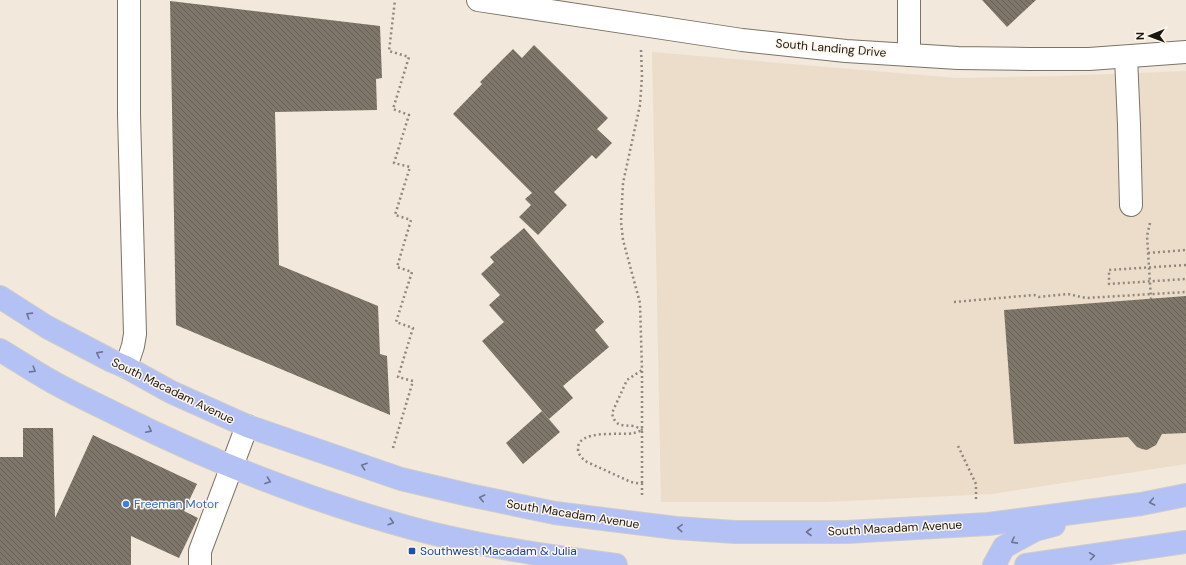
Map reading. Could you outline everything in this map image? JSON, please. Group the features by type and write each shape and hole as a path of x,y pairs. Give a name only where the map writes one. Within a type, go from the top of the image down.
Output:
{"main road":[{"name":"South Macadam Avenue","path":"0,297 47,326 171,392 247,426 401,478 469,495 554,513 641,525 736,532 847,532 988,524 1117,507 1186,495"},
{"path":"0,350 51,382 156,434 232,467 334,505 412,528 478,543 548,556 616,565"},
{"path":"994,565 1004,547 1035,530 1117,507"},
{"path":"1026,565 1186,542"}],"street":[{"path":"126,367 133,346 135,334 129,0"},
{"name":"South Landing Drive","path":"478,0 742,40 846,51 909,55 1029,59 1089,59 1186,52"},
{"path":"908,0 909,55"},
{"path":"1126,57 1131,205"},
{"path":"200,565 200,551 247,426"}],"path":[{"path":"385,473 413,381 398,377 413,328 396,322 412,272 397,267 411,220 395,215 410,167 394,163 409,114 393,109 409,57 389,50 396,0"},
{"path":"640,46 642,76 640,105 623,183 621,222 624,245 640,303 643,430 641,525"},
{"path":"1151,299 1148,253 1186,250"},
{"path":"1186,265 1108,270 1109,284 1186,279"},
{"path":"954,302 1034,295 1039,297 1068,294 1086,298 1186,292"},
{"path":"642,370 627,380 612,412 616,423 634,426 643,430"},
{"path":"642,484 631,482 587,462 578,452 578,446 586,437 594,435 634,433 643,430"},
{"path":"958,446 976,484 976,496"}],"shaded area":[{"path":"652,52 957,78 1186,71 1186,464 992,494 826,502 661,502"}],"building":[{"path":"982,0 1036,0 1007,27"},
{"path":"170,1 380,26 382,78 376,79 377,110 275,112 279,265 378,306 380,354 387,356 390,415 176,325"},
{"path":"534,45 608,118 597,129 612,143 596,159 592,155 554,192 567,205 538,235 519,217 531,205 525,199 532,193 453,114 482,84 480,82 513,49 522,58"},
{"path":"524,228 604,322 595,330 609,347 563,386 573,398 549,419 482,341 504,322 489,305 500,295 481,274 494,262 490,257"},
{"path":"1186,296 1186,433 1162,434 1156,445 1147,450 1137,447 1128,437 1014,444 1004,310"},
{"path":"542,411 560,432 523,464 506,443"},
{"name":"Freeman Motor","path":"23,428 53,428 55,518 93,435 197,484 184,511 198,518 179,558 131,536 131,565 0,565 0,457 23,457"}],"place":[{"name":"Freeman Motor","path":"126,504"},
{"name":"Southwest Macadam & Julia","path":"412,551"}]}
